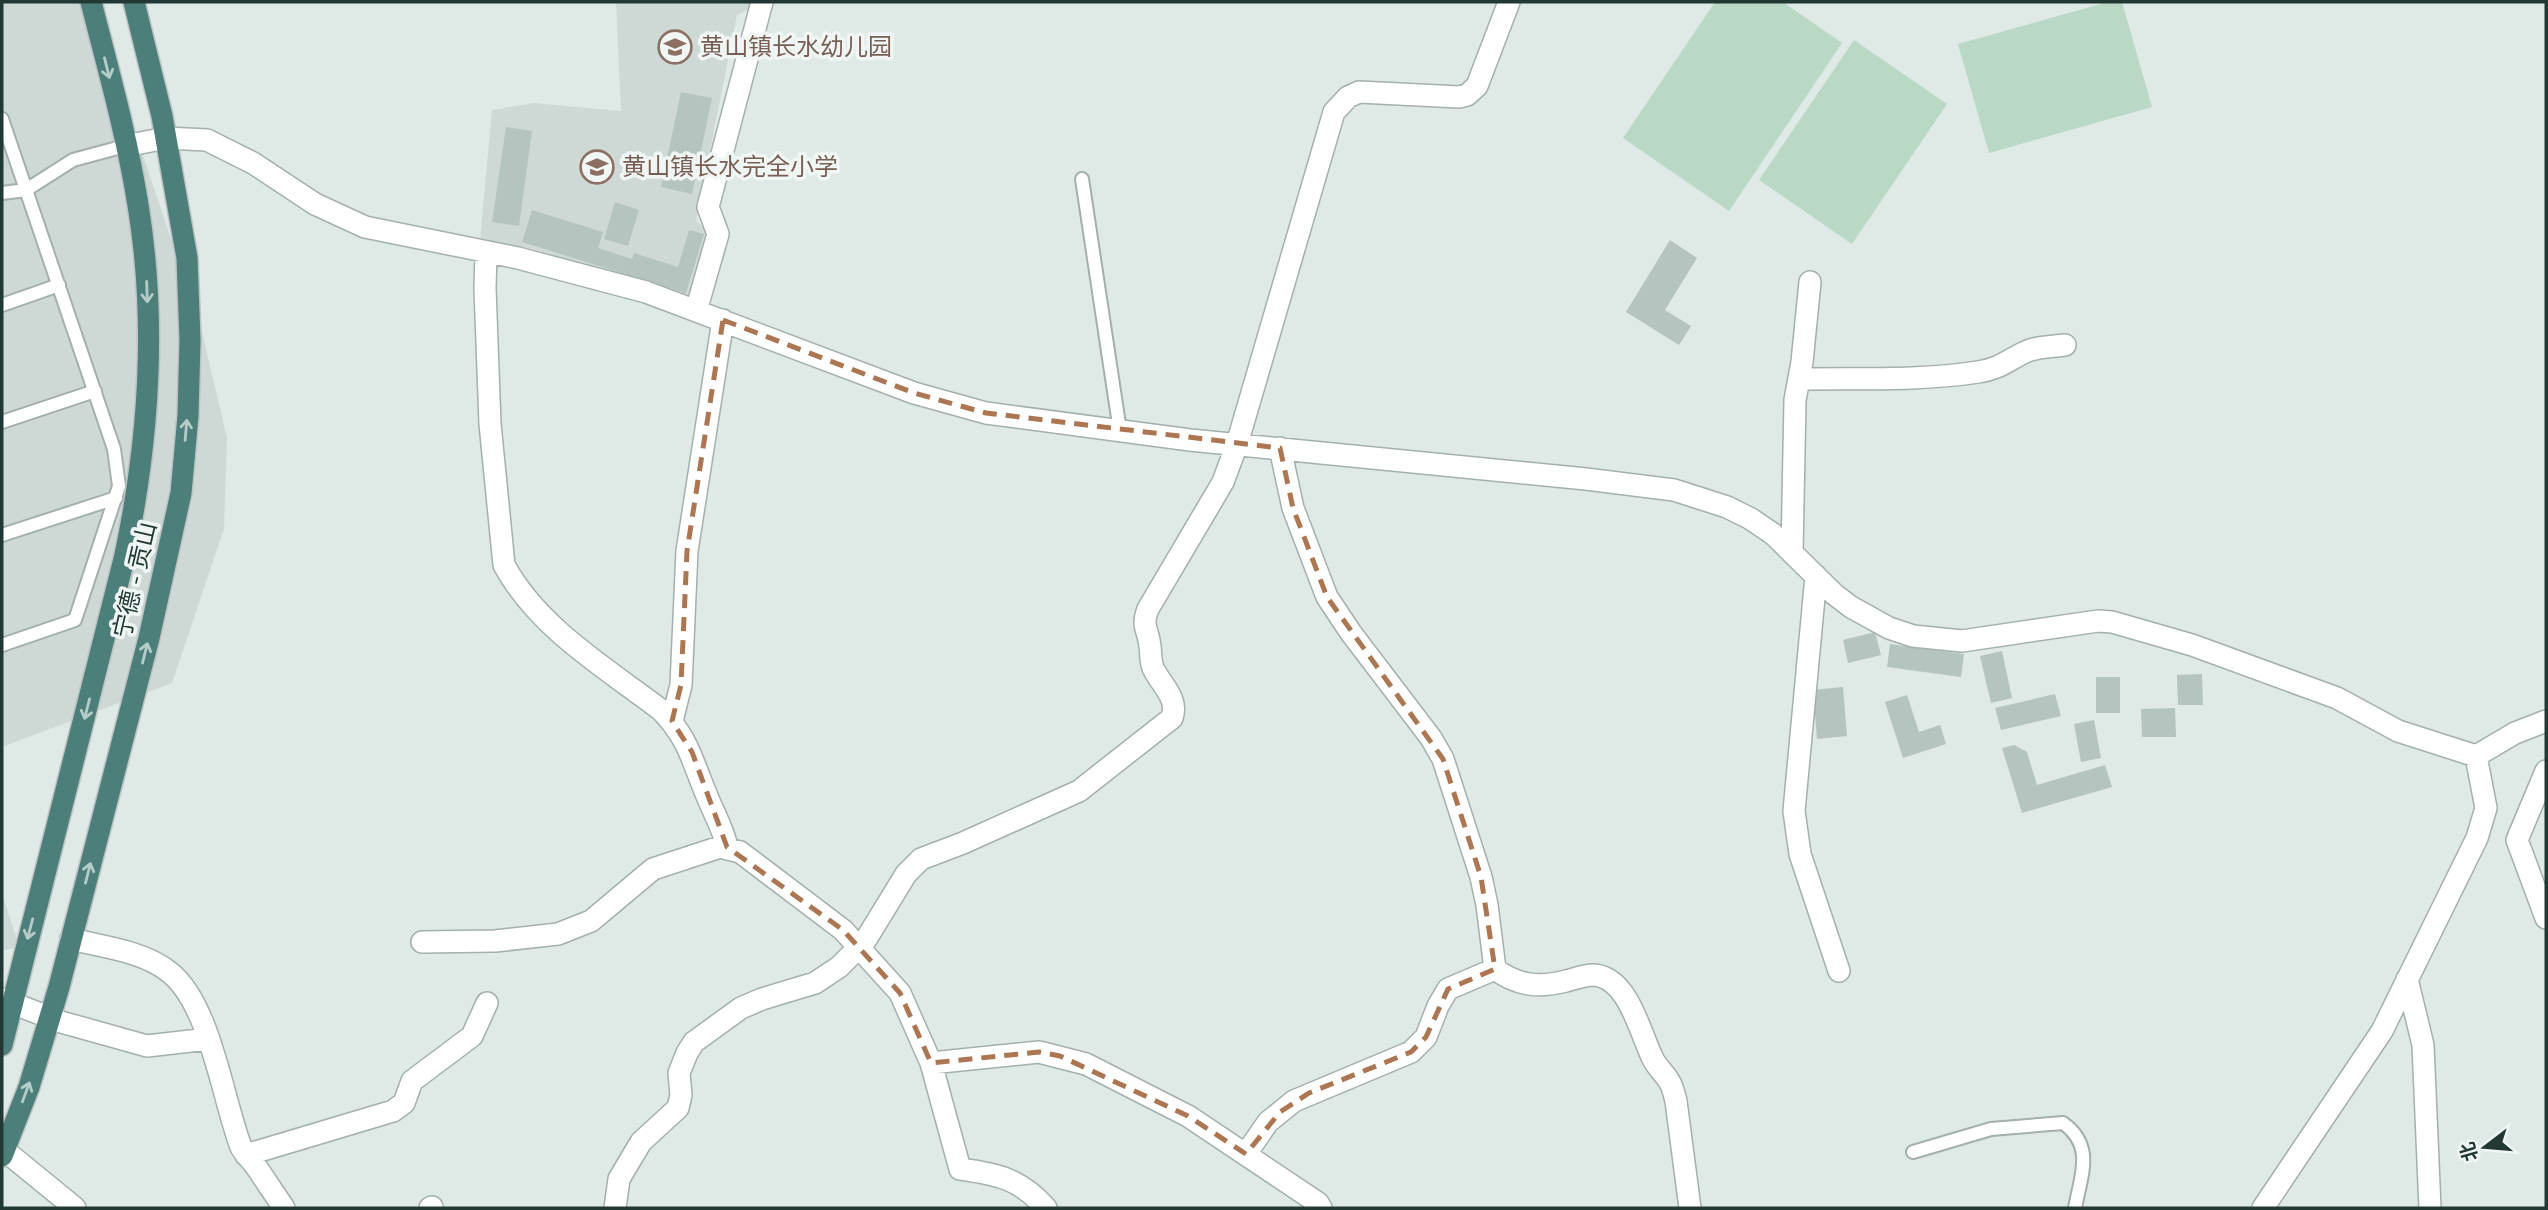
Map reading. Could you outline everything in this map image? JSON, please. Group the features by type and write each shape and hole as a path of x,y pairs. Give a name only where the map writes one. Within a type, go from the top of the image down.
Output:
{"highway":[{"name":"宁德 - 贡山","path":"2,1045 7,1001 125,555 137,495 147,407 146,268 138,203 91,2"},
{"name":"宁德 - 贡山","path":"3,1153 29,1087 50,1017 149,638 181,494 191,340 187,258 166,138 134,2"}],"street":[{"path":"696,311 718,234 708,207 762,2"},
{"path":"615,1208 619,1180 641,1142 678,1108 681,1095 679,1073 694,1042 747,1005 815,983 839,967 859,947 906,874 922,859 1079,791 1172,718 1174,704 1153,668 1151,648 1143,622 1148,609 1223,482 1237,444 1334,112 1349,97 1359,92 1459,96 1467,94 1476,86 1508,2"},
{"path":"125,146 166,138 207,140 253,163 314,204 365,227 582,274 646,292 914,393 986,413 1120,431 1674,490 1727,507 1751,519 1773,534 1834,594 1869,618 1901,632 1937,640 1962,641 2098,621 2112,622 2216,654 2337,698 2398,731 2476,756 2515,733 2546,721"},
{"path":"486,252 490,424 504,565 511,579 559,632 672,721 692,752 705,792 722,827 727,847"},
{"path":"1792,553 1795,400 1810,282"},
{"path":"672,721 681,685 687,551 723,320"},
{"path":"1799,379 1922,377 1978,372 2002,366 2036,348 2065,345"},
{"path":"1280,448 1293,508 1327,597 1431,738 1443,759 1481,877 1495,969"},
{"path":"1816,576 1794,811 1800,854 1839,971"},
{"path":"2263,1208 2382,1031 2477,838 2486,808 2476,756"},
{"path":"2546,771 2517,840 2546,918"},
{"path":"422,942 495,941 565,932 591,922 653,869 699,852 727,847 740,852 843,930 900,993 931,1063 960,1169 992,1173 1014,1181 1027,1189 1046,1208"},
{"path":"71,939 142,957 166,969 182,982 208,1039 242,1149 284,1208"},
{"path":"1245,1154 1268,1122 1294,1101 1411,1052 1426,1037 1448,989 1495,969"},
{"path":"1495,969 1526,985 1549,985 1596,975 1608,979 1618,988 1632,1008 1654,1062 1671,1084 1676,1101 1690,1208"},
{"path":"2407,979 2423,1045 2430,1208"},
{"path":"7,1001 147,1046 208,1039"},
{"path":"246,1155 393,1111 404,1103 411,1081 472,1036 487,1003"},
{"path":"931,1063 1039,1052 1086,1064 1188,1116 1318,1203 1321,1208"},
{"path":"3,1153 75,1208"}],"lane":[{"path":"2,118 114,449 119,486 75,620 2,645"},
{"path":"2,193 26,190 73,160 125,146"},
{"path":"1082,178 1120,431"},
{"path":"2,305 58,285"},
{"path":"2,422 94,391"},
{"path":"2,535 116,498"},
{"path":"1913,1152 1992,1129 2063,1123 2074,1132 2085,1156 2074,1208"}],"highlighted area":[{"path":"723,320 914,393 986,413 1280,448 1293,508 1327,597 1443,759 1481,877 1495,969 1448,989 1426,1037 1411,1052 1309,1093 1280,1112 1246,1154 1188,1116 1060,1056 1039,1052 931,1063 900,993 843,930 727,847 692,752 672,721 681,685 687,551"}],"shaded area":[{"path":"2,2 92,2 202,332 227,438 224,529 172,683 2,747"},
{"name":"黄山镇长水完全小学","path":"616,2 756,2 756,5 737,15 696,221 707,230 689,297 534,249 480,240 492,110 534,103 621,111"},
{"path":"2,894 19,946 2,951"}],"green space":[{"path":"1715,2 1783,2 1842,43 1729,211 1623,138"},
{"path":"2108,2 2122,2 2152,107 1989,153 1958,44"},
{"path":"1854,40 1947,104 1852,244 1759,180"}],"building":[{"path":"681,92 712,98 692,194 661,187"},
{"path":"506,127 532,131 519,226 492,222"},
{"path":"615,202 639,210 628,246 604,239"},
{"path":"532,210 603,232 598,248 632,259 634,253 678,267 689,230 704,234 686,293 522,242"},
{"path":"1670,240 1697,258 1665,310 1691,326 1679,345 1626,312"},
{"path":"1875,632 1881,655 1848,663 1843,640"},
{"path":"1890,644 1964,654 1961,677 1887,667"},
{"path":"2002,651 2012,698 1991,703 1980,656"},
{"path":"2202,674 2203,705 2178,705 2177,675"},
{"path":"2096,677 2120,677 2120,713 2096,713"},
{"path":"1843,687 1847,736 1817,739 1813,690"},
{"path":"2055,694 2061,716 2001,730 1995,708"},
{"path":"1907,695 1919,732 1940,725 1946,744 1903,758 1885,702"},
{"path":"2175,708 2176,737 2142,737 2141,709"},
{"path":"2094,720 2101,758 2081,762 2074,724"},
{"path":"2014,745 2027,752 2037,785 2105,765 2112,787 2022,813 2002,748"}],"place":[{"name":"黄山镇长水幼儿园","path":"675,47"},
{"name":"黄山镇长水完全小学","path":"597,167"}]}
